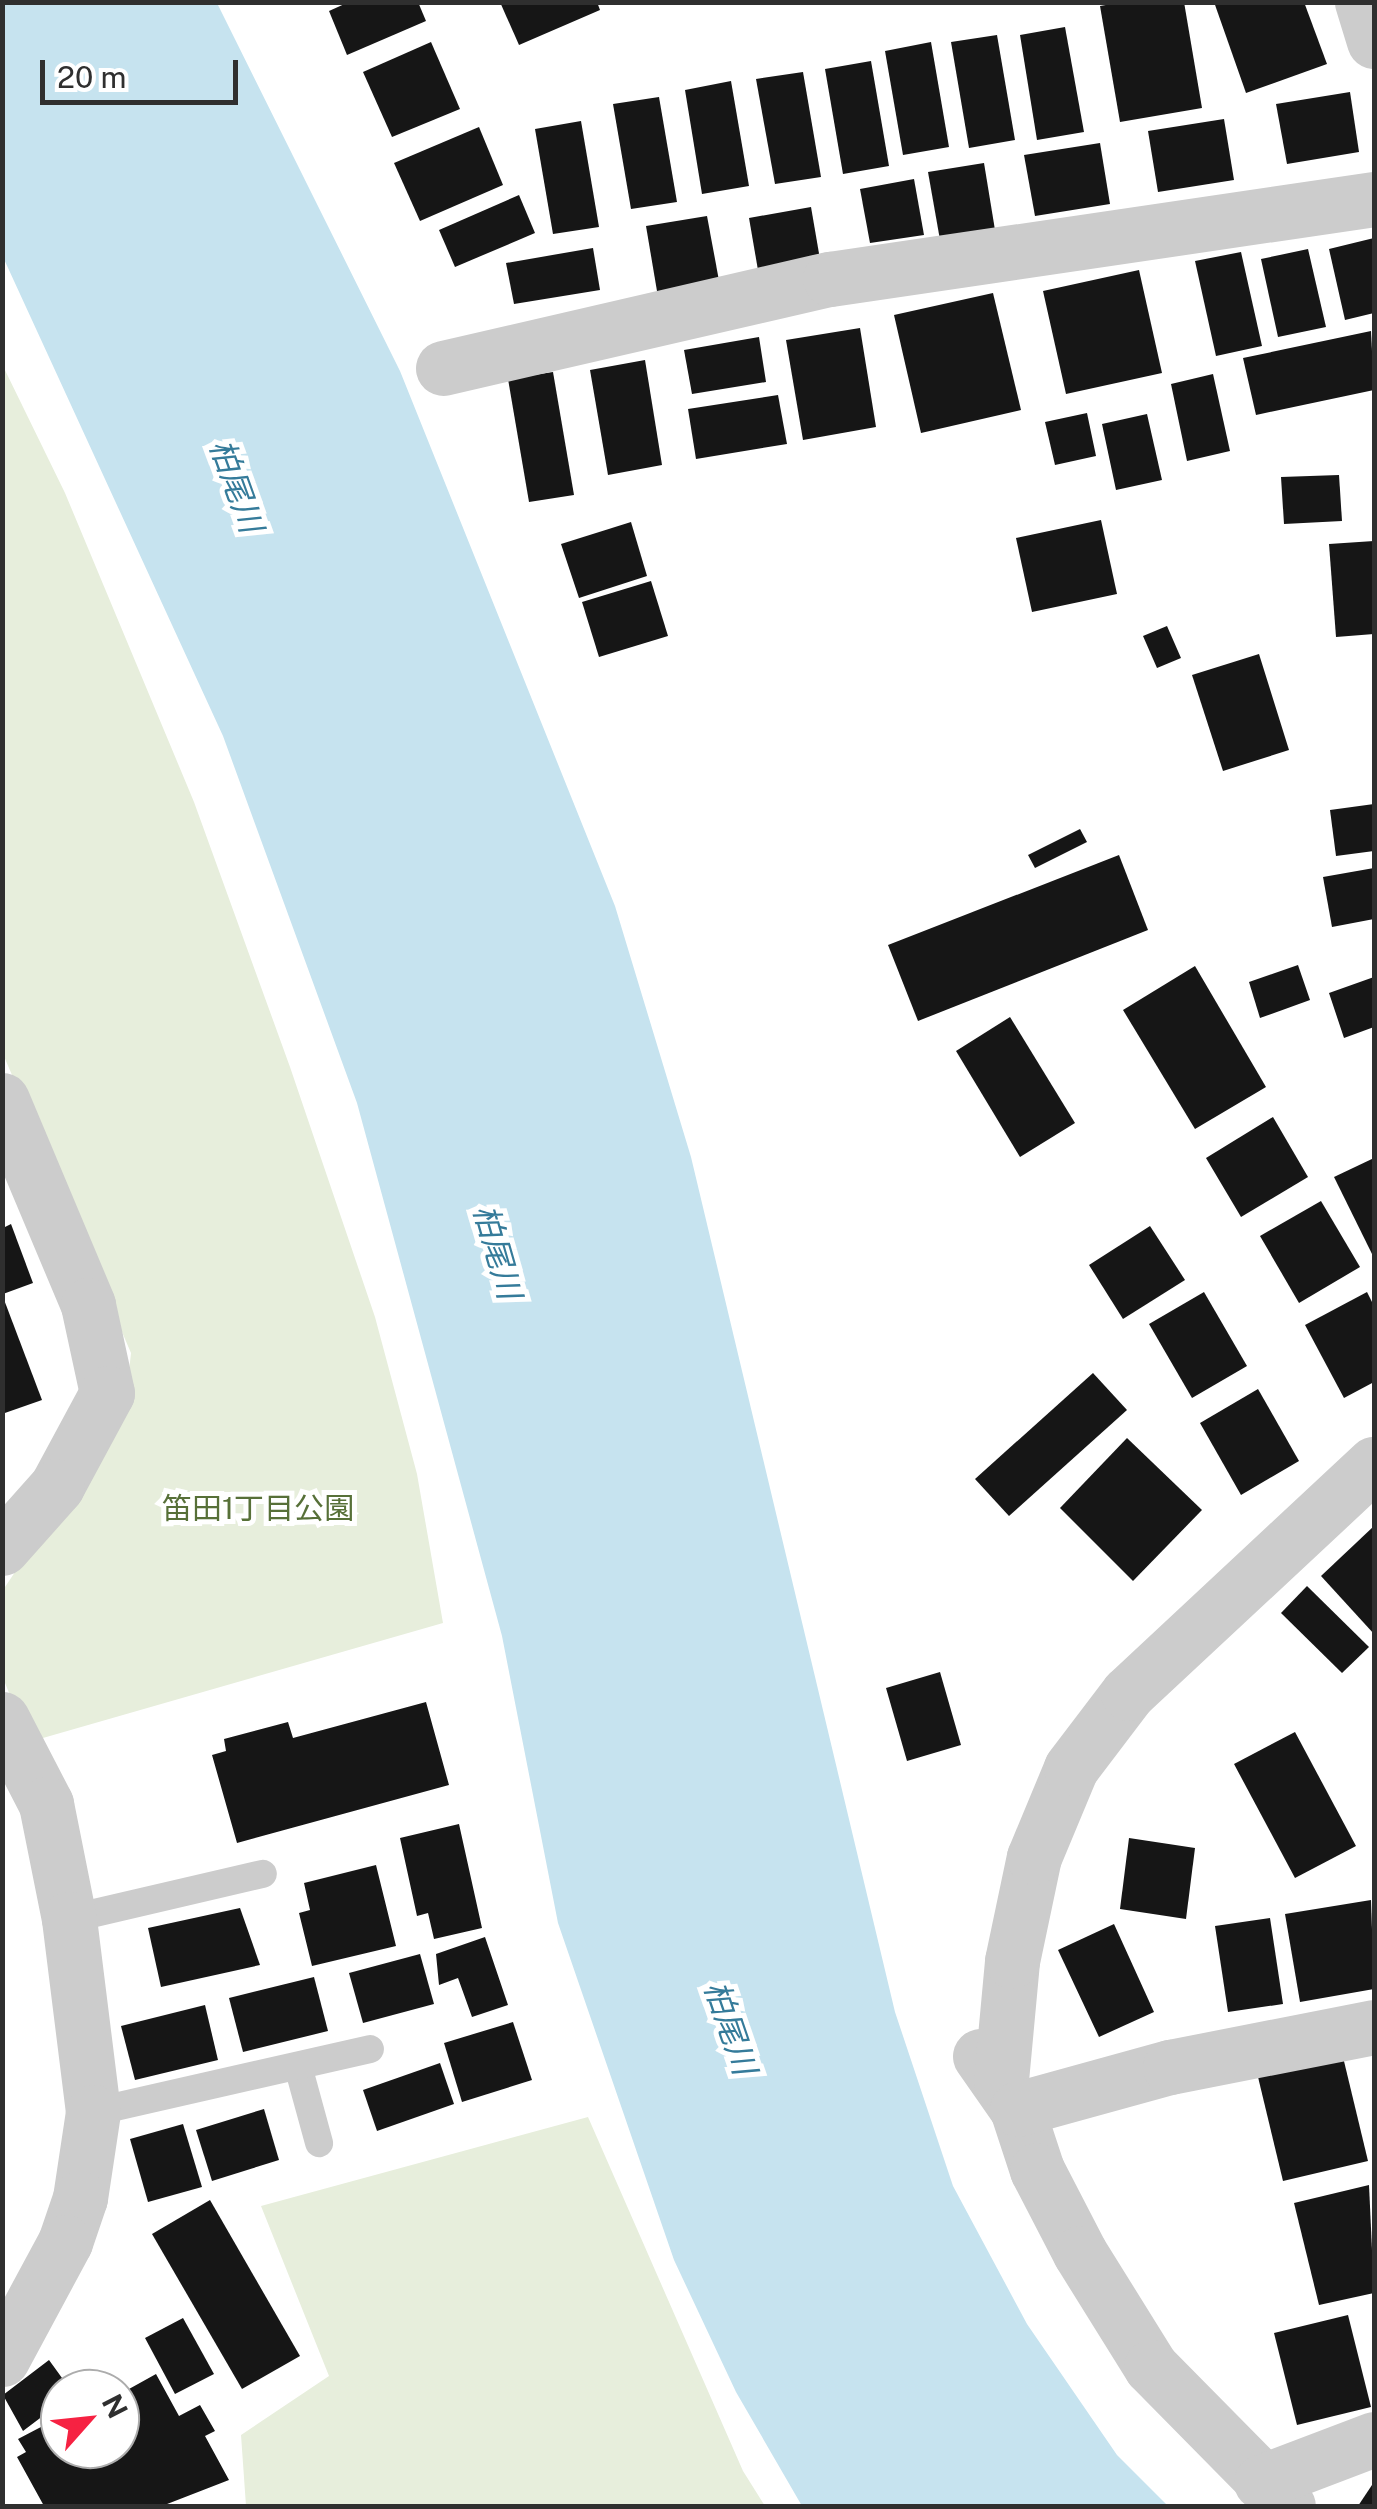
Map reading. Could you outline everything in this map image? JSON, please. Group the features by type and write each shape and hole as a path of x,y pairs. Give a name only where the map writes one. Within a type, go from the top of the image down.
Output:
{"street":[{"path":"1362,2 1374,40"},
{"path":"443,368 830,278 1374,200"},
{"path":"2,1100 88,1305 107,1392 57,1486 2,1548"},
{"path":"1374,1464 1128,1693 1070,1768 1034,1857 1012,1961 999,2082 1046,2187 1151,2367 1274,2494 1374,2439"},
{"path":"2,1719 46,1804 69,1919 93,2112 83,2183 66,2242 2,2359"},
{"path":"999,2082 1170,2067 1374,2028"}],"lane":[{"path":"69,1919 263,1874"},
{"path":"93,2112 370,2049"},
{"path":"298,2066 319,2143"}],"green space":[{"name":"笛田1丁目公園","path":"2,364 65,493 194,802 290,1067 375,1317 417,1474 443,1623 29,1742 3,1678 3,1590 125,1407 131,1353 3,1054"},
{"path":"588,2117 743,2471 765,2506 246,2506 241,2435 329,2376 261,2206"}],"water":[{"name":"柏尾川","path":"2,3 217,3 400,371 615,906 691,1157 895,2012 953,2186 1027,2324 1117,2455 1168,2506 802,2506 736,2392 674,2260 558,1923 502,1636 357,1103 223,736 3,257"}],"building":[{"path":"349,2 418,2 426,21 347,55 329,11"},
{"path":"500,2 597,2 600,10 519,45"},
{"path":"1184,2 1202,108 1120,122 1100,6"},
{"path":"1214,2 1304,2 1327,64 1246,93"},
{"path":"1065,27 1084,132 1037,140 1020,35"},
{"path":"997,35 1015,140 969,148 951,42"},
{"path":"431,42 460,109 392,137 363,72"},
{"path":"931,42 949,147 903,155 885,51"},
{"path":"871,61 889,166 843,174 825,69"},
{"path":"803,72 821,177 775,184 756,79"},
{"path":"731,81 749,186 702,194 685,90"},
{"path":"1350,92 1359,152 1287,164 1276,104"},
{"path":"659,97 677,202 631,209 613,104"},
{"path":"1224,119 1234,180 1158,192 1148,131"},
{"path":"581,121 599,227 553,234 535,129"},
{"path":"479,127 503,185 420,221 394,163"},
{"path":"1100,143 1110,204 1035,216 1024,155"},
{"path":"984,163 995,230 940,240 928,172"},
{"path":"914,179 924,235 870,243 860,189"},
{"path":"519,195 535,233 455,267 439,230"},
{"path":"811,207 821,265 759,276 749,218"},
{"path":"707,216 720,286 658,297 646,226"},
{"path":"1374,238 1374,313 1345,320 1329,249"},
{"path":"593,248 600,290 514,304 506,263"},
{"path":"1308,249 1326,327 1278,337 1261,259"},
{"path":"1241,252 1262,346 1216,356 1195,261"},
{"path":"1139,270 1162,373 1066,394 1043,291"},
{"path":"993,293 1021,410 921,433 894,315"},
{"path":"860,328 876,427 803,440 786,340"},
{"path":"1371,331 1374,390 1256,415 1243,358"},
{"path":"759,337 766,382 692,394 684,350"},
{"path":"645,360 662,465 608,475 590,370"},
{"path":"553,372 574,495 529,502 508,379"},
{"path":"1213,374 1230,451 1187,461 1171,384"},
{"path":"778,395 787,444 696,459 688,409"},
{"path":"1087,413 1096,456 1055,465 1045,422"},
{"path":"1147,414 1162,480 1116,490 1102,424"},
{"path":"1339,475 1342,521 1284,524 1281,477"},
{"path":"1101,520 1117,594 1032,612 1016,538"},
{"path":"631,522 647,576 579,598 561,544"},
{"path":"1374,541 1374,634 1336,637 1329,544"},
{"path":"651,581 668,636 599,657 582,602"},
{"path":"1167,626 1181,658 1157,668 1143,636"},
{"path":"1259,654 1289,750 1223,771 1192,675"},
{"path":"1374,804 1374,851 1336,856 1330,810"},
{"path":"1080,829 1087,842 1035,868 1028,855"},
{"path":"1119,855 1148,930 918,1021 888,945"},
{"path":"1374,868 1374,919 1332,927 1323,877"},
{"path":"1298,965 1310,1000 1260,1018 1249,982"},
{"path":"1195,966 1266,1087 1195,1129 1123,1010"},
{"path":"1374,977 1374,1027 1344,1038 1329,993"},
{"path":"1010,1017 1075,1123 1020,1157 956,1051"},
{"path":"1273,1117 1308,1177 1241,1217 1206,1158"},
{"path":"1374,1158 1374,1258 1334,1177"},
{"path":"1321,1201 1360,1267 1299,1303 1260,1236"},
{"path":"11,1224 33,1283 3,1294 3,1228"},
{"path":"1150,1226 1185,1280 1123,1319 1089,1265"},
{"path":"1204,1292 1247,1366 1192,1398 1149,1324"},
{"path":"1367,1292 1374,1306 1374,1382 1344,1398 1305,1325"},
{"path":"3,1297 42,1400 2,1414"},
{"path":"1093,1373 1127,1410 1009,1516 975,1479"},
{"path":"1258,1389 1299,1461 1241,1495 1200,1423"},
{"path":"1127,1438 1202,1510 1133,1581 1060,1508"},
{"path":"1374,1526 1374,1634 1321,1576"},
{"path":"1307,1586 1369,1647 1342,1673 1281,1613"},
{"path":"940,1672 961,1745 907,1761 886,1688"},
{"path":"426,1702 449,1785 237,1843 212,1755 226,1751 224,1739 288,1722 293,1738"},
{"path":"1295,1732 1356,1846 1295,1878 1234,1764"},
{"path":"459,1824 482,1928 434,1939 428,1913 417,1916 400,1838"},
{"path":"1129,1838 1195,1848 1186,1919 1120,1909"},
{"path":"376,1865 396,1946 312,1966 299,1913 310,1910 304,1883"},
{"path":"1371,1900 1374,1989 1300,2002 1285,1914"},
{"path":"240,1908 260,1965 161,1987 148,1928"},
{"path":"1270,1918 1283,2004 1228,2012 1215,1926"},
{"path":"1114,1924 1154,2012 1099,2037 1058,1950"},
{"path":"485,1937 508,2005 472,2017 458,1978 439,1985 436,1954"},
{"path":"420,1954 434,2004 363,2023 349,1973"},
{"path":"314,1977 328,2031 243,2052 229,1998"},
{"path":"205,2005 218,2060 135,2080 121,2026"},
{"path":"513,2022 532,2080 462,2102 444,2043"},
{"path":"1343,2057 1368,2161 1283,2181 1258,2077"},
{"path":"440,2063 454,2104 377,2131 363,2090"},
{"path":"264,2109 279,2160 212,2181 196,2130"},
{"path":"183,2124 202,2187 148,2202 130,2139"},
{"path":"1369,2185 1374,2293 1319,2305 1294,2203"},
{"path":"210,2200 300,2356 242,2389 152,2234"},
{"path":"1348,2315 1371,2407 1297,2425 1274,2333"},
{"path":"183,2318 214,2374 175,2394 145,2338"},
{"path":"49,2360 56,2369 40,2369 40,2418 23,2431 3,2395"},
{"path":"156,2374 179,2416 200,2405 215,2431 205,2436 229,2480 162,2506 44,2506 17,2457 26,2452 18,2439 40,2427 40,2469 140,2469 140,2383"},
{"path":"1374,2482 1374,2506 1358,2506"}]}
